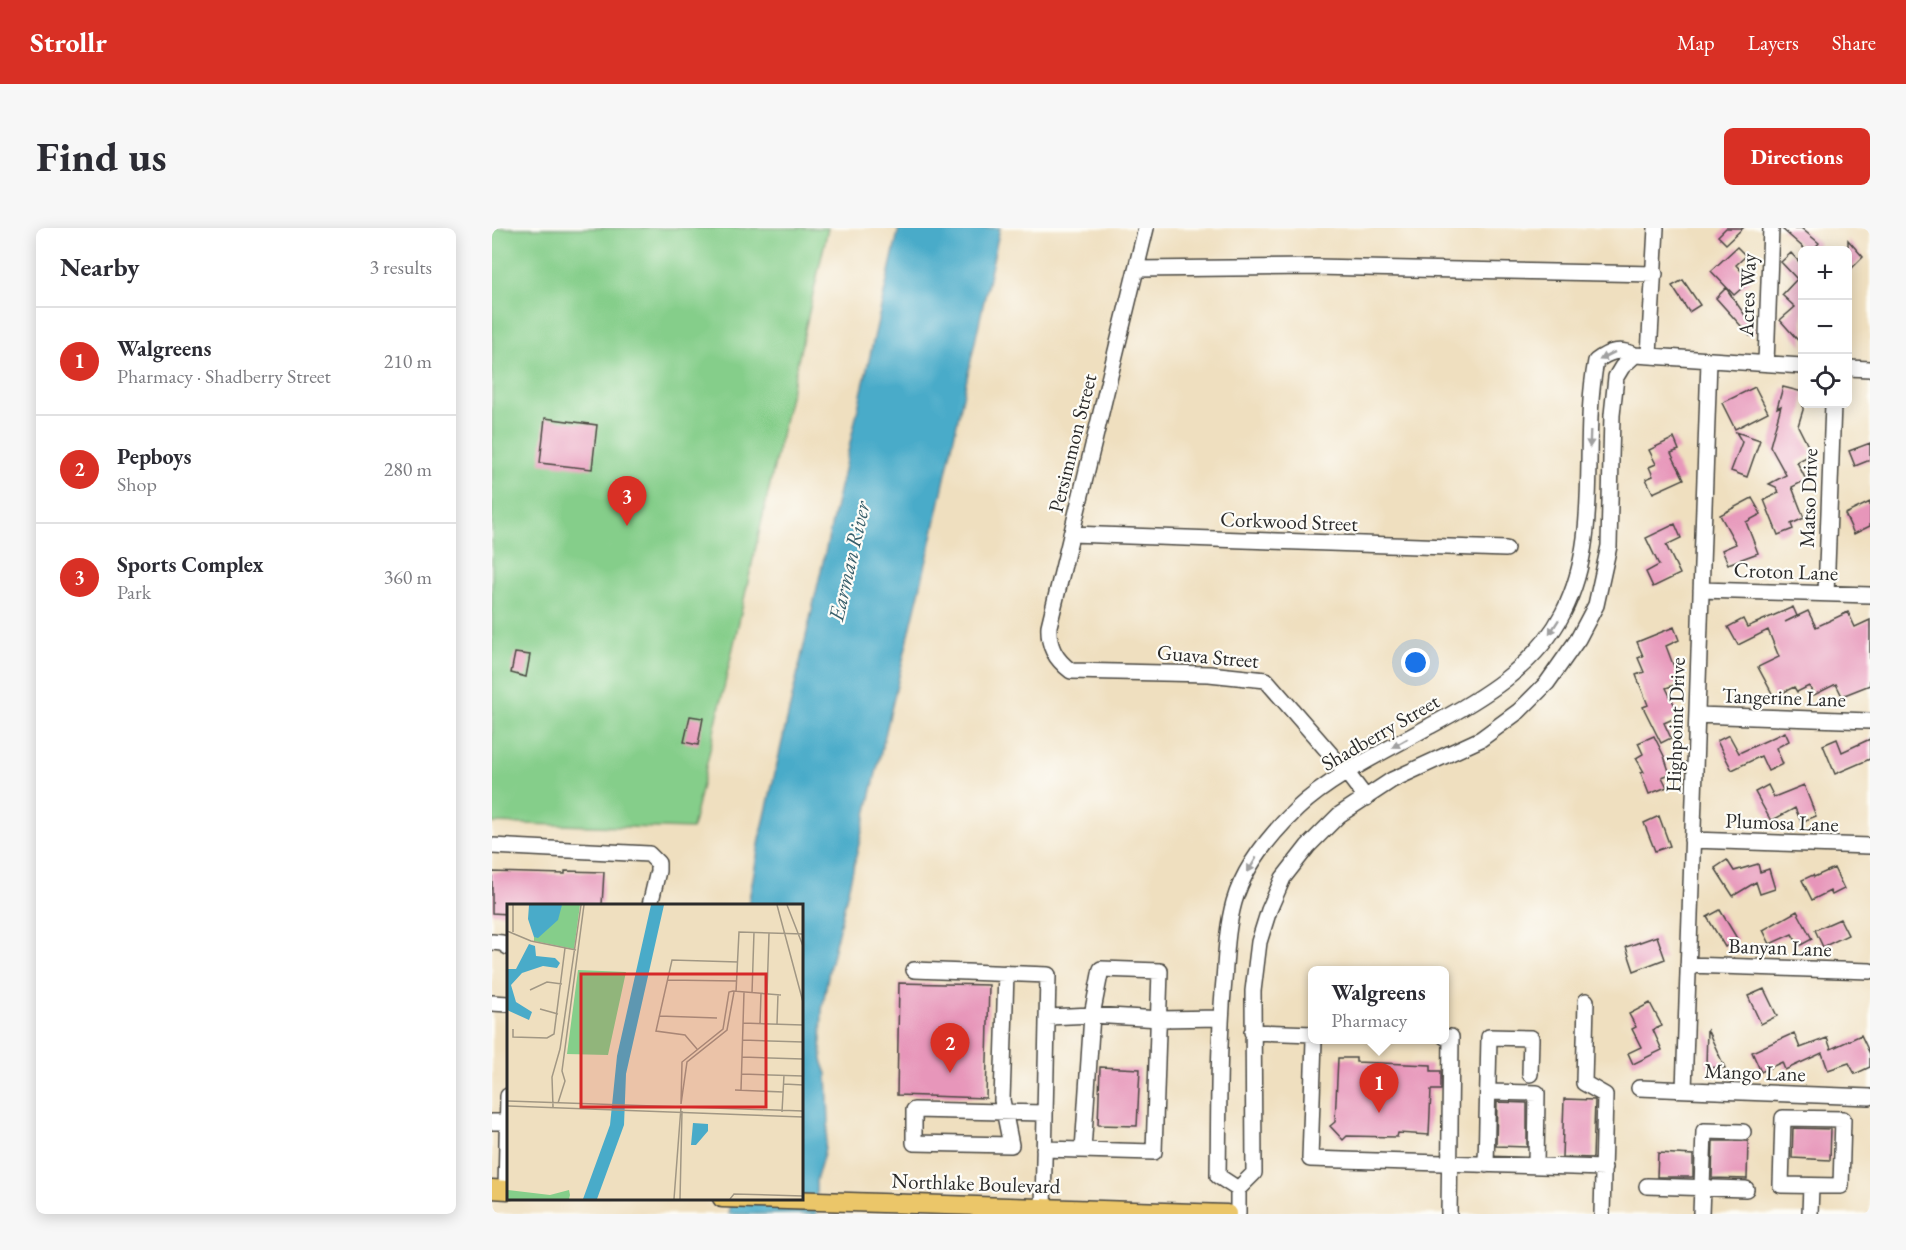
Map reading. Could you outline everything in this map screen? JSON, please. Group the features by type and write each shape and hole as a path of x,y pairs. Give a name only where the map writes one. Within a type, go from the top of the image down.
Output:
{"main road":[{"name":"Northlake Boulevard","path":"778,1199 1227,1214"}],"street":[{"name":"Persimmon Street","path":"1063,665 1051,647 1049,626 1146,228"},
{"path":"1642,355 1655,274 1656,228"},
{"name":"Acres Way","path":"1766,363 1771,228"},
{"path":"1136,269 1314,267 1655,274"},
{"name":"Shadberry Street","path":"1238,1189 1218,1176 1220,1018 1234,901 1243,880 1269,839 1298,808 1347,773 1465,708 1501,683 1533,654 1551,633 1571,594 1583,555 1596,362 1607,353 1622,350 1642,355"},
{"path":"1238,1214 1238,1189 1254,1173 1252,1032 1253,991 1259,942 1269,910 1283,878 1308,846 1339,815 1392,780 1480,739 1519,711 1547,683 1578,639 1596,604 1609,546 1612,414 1616,377 1622,367 1642,355 1798,366"},
{"name":"Highpoint Drive","path":"1684,1090 1709,360"},
{"path":"1852,368 1870,369"},
{"name":"Matso Drive","path":"1826,594 1833,408"},
{"name":"Corkwood Street","path":"1071,534 1506,549"},
{"name":"Croton Lane","path":"1701,590 1870,595"},
{"name":"Guava Street","path":"1063,665 1071,671 1209,674 1266,680 1347,773 1365,798"},
{"name":"Tangerine Lane","path":"1697,715 1870,720"},
{"name":"Plumosa Lane","path":"1692,840 1870,846"},
{"path":"492,846 649,854 658,863 650,904"},
{"path":"492,942 502,943 507,946"},
{"name":"Banyan Lane","path":"1688,965 1870,971"},
{"path":"1044,1149 1154,1152 1160,971 1101,969 1092,1015 1083,1150"},
{"path":"914,970 1048,975 1043,1209"},
{"path":"1006,973 1002,1100 1004,1112 1011,1144 914,1143 914,1110 1004,1112 1045,1113"},
{"path":"1586,1000 1584,1083 1605,1095 1602,1214"},
{"path":"1048,1017 1092,1015 1160,1019 1220,1018"},
{"path":"1252,1032 1308,1034"},
{"path":"1486,1165 1489,1036 1531,1038 1530,1074"},
{"path":"1449,1037 1451,1037 1449,1214"},
{"path":"1314,1044 1310,1159 1604,1168"},
{"name":"Mango Lane","path":"1639,1088 1870,1097"},
{"path":"1488,1092 1537,1093 1536,1166"},
{"path":"1783,1118 1843,1119 1841,1186 1811,1186 1781,1185 1783,1118"},
{"path":"1701,1214 1704,1131 1743,1132"},
{"path":"502,1190 507,1133"},
{"path":"1647,1186 1746,1189"},
{"path":"1810,1214 1811,1186"}],"green space":[{"path":"492,228 828,228 692,829 492,823"}],"water":[{"name":"Earman River","path":"899,228 1000,228 929,551 829,970 822,1010 821,1041 822,1060 827,1074 829,1121 824,1153 816,1181 817,1214 729,1214 729,1199 802,1199 802,904 748,904 761,834"}],"building":[{"path":"1726,228 1743,228 1726,244 1718,236"},
{"path":"1781,228 1801,228 1819,243 1816,246 1801,246"},
{"path":"1848,240 1863,257 1852,268 1852,246 1848,246"},
{"path":"1737,247 1746,256 1736,265 1750,281 1734,295 1711,271"},
{"path":"1791,253 1798,261 1798,340 1780,320 1795,307 1782,295 1797,279 1781,262"},
{"path":"1683,280 1700,305 1689,312 1672,286"},
{"path":"1726,288 1756,331 1750,336 1716,298"},
{"path":"1755,387 1768,412 1735,429 1722,403"},
{"path":"1783,387 1798,391 1798,408 1803,408 1803,410 1798,426 1812,454 1797,462 1806,480 1792,487 1804,518 1791,524 1793,529 1778,535 1764,500 1779,493 1776,487 1769,484 1786,475 1770,446 1781,406 1777,408"},
{"path":"545,418 597,425 592,469 540,463"},
{"path":"1736,432 1760,440 1747,477 1731,471 1742,442"},
{"path":"1674,438 1679,450 1671,453 1684,479 1653,493 1646,479 1653,476 1649,467 1656,464 1649,450"},
{"path":"1870,443 1870,460 1855,466 1849,451"},
{"path":"1752,498 1761,514 1746,522 1758,553 1728,564 1722,550 1736,544 1720,515"},
{"path":"1870,502 1870,526 1854,534 1845,514"},
{"path":"1675,524 1681,538 1666,545 1680,574 1653,587 1646,572 1659,565 1646,538"},
{"path":"1793,607 1797,616 1785,622 1808,611 1816,627 1848,612 1855,627 1870,620 1870,685 1842,696 1836,684 1814,695 1809,686 1797,692 1794,687 1774,697 1758,667 1779,657 1768,630 1738,645 1728,627 1743,619 1747,627"},
{"path":"1674,627 1679,640 1666,646 1680,683 1666,688 1680,716 1664,723 1671,738 1661,743 1643,707 1648,705 1636,675 1644,672 1638,658 1643,656 1637,642"},
{"path":"515,653 530,655 526,677 511,673"},
{"path":"690,716 703,718 698,745 684,742"},
{"path":"1785,732 1789,741 1776,748 1783,764 1768,771 1761,756 1732,770 1717,741 1729,735 1739,753"},
{"path":"1654,736 1670,774 1662,777 1667,787 1649,794 1641,773 1644,772 1636,758 1643,754 1638,743"},
{"path":"1837,739 1842,752 1870,739 1870,759 1835,774 1823,745"},
{"path":"1768,785 1774,797 1804,785 1816,816 1801,822 1795,808 1771,821 1755,792"},
{"path":"1659,816 1670,846 1655,851 1644,823"},
{"path":"1727,860 1734,871 1758,864 1760,872 1769,869 1775,889 1760,894 1756,882 1733,896 1715,868"},
{"path":"1834,868 1844,889 1832,895 1830,891 1812,900 1802,880"},
{"path":"565,871 604,872 602,904 507,904 507,914 492,913 492,872 565,874"},
{"path":"1720,910 1738,940 1725,947 1707,917"},
{"path":"1797,911 1812,939 1799,946 1792,934 1770,944 1763,930"},
{"path":"1840,919 1848,935 1823,947 1815,930"},
{"path":"1657,936 1665,959 1634,971 1626,947"},
{"path":"899,983 989,985 986,1098 897,1095"},
{"path":"1764,989 1777,1016 1761,1024 1748,996"},
{"path":"1650,1003 1662,1026 1653,1030 1662,1050 1633,1064 1628,1053 1641,1047 1632,1029 1636,1027 1629,1014"},
{"path":"1707,1029 1725,1068 1706,1067"},
{"path":"1794,1033 1800,1048 1827,1038 1831,1049 1861,1035 1870,1054 1870,1067 1855,1074 1849,1063 1828,1070 1822,1053 1785,1070 1782,1062 1761,1072 1752,1052"},
{"path":"1338,1058 1356,1058 1356,1062 1431,1065 1431,1071 1441,1071 1441,1090 1431,1090 1429,1135 1398,1133 1397,1137 1347,1136 1343,1140 1330,1126 1335,1122"},
{"path":"1100,1067 1140,1069 1137,1126 1098,1125"},
{"path":"1564,1099 1595,1100 1593,1158 1562,1157"},
{"path":"1497,1102 1527,1103 1527,1147 1496,1146"},
{"path":"1793,1128 1831,1129 1830,1160 1792,1158"},
{"path":"1713,1141 1748,1141 1747,1179 1712,1178"},
{"path":"1658,1153 1693,1155 1693,1177 1657,1177"}],"place":[{"name":"Sports Complex","path":"627,526"},
{"name":"Pepboys","path":"950,1073"},
{"name":"Walgreens","path":"1379,1113"}]}
